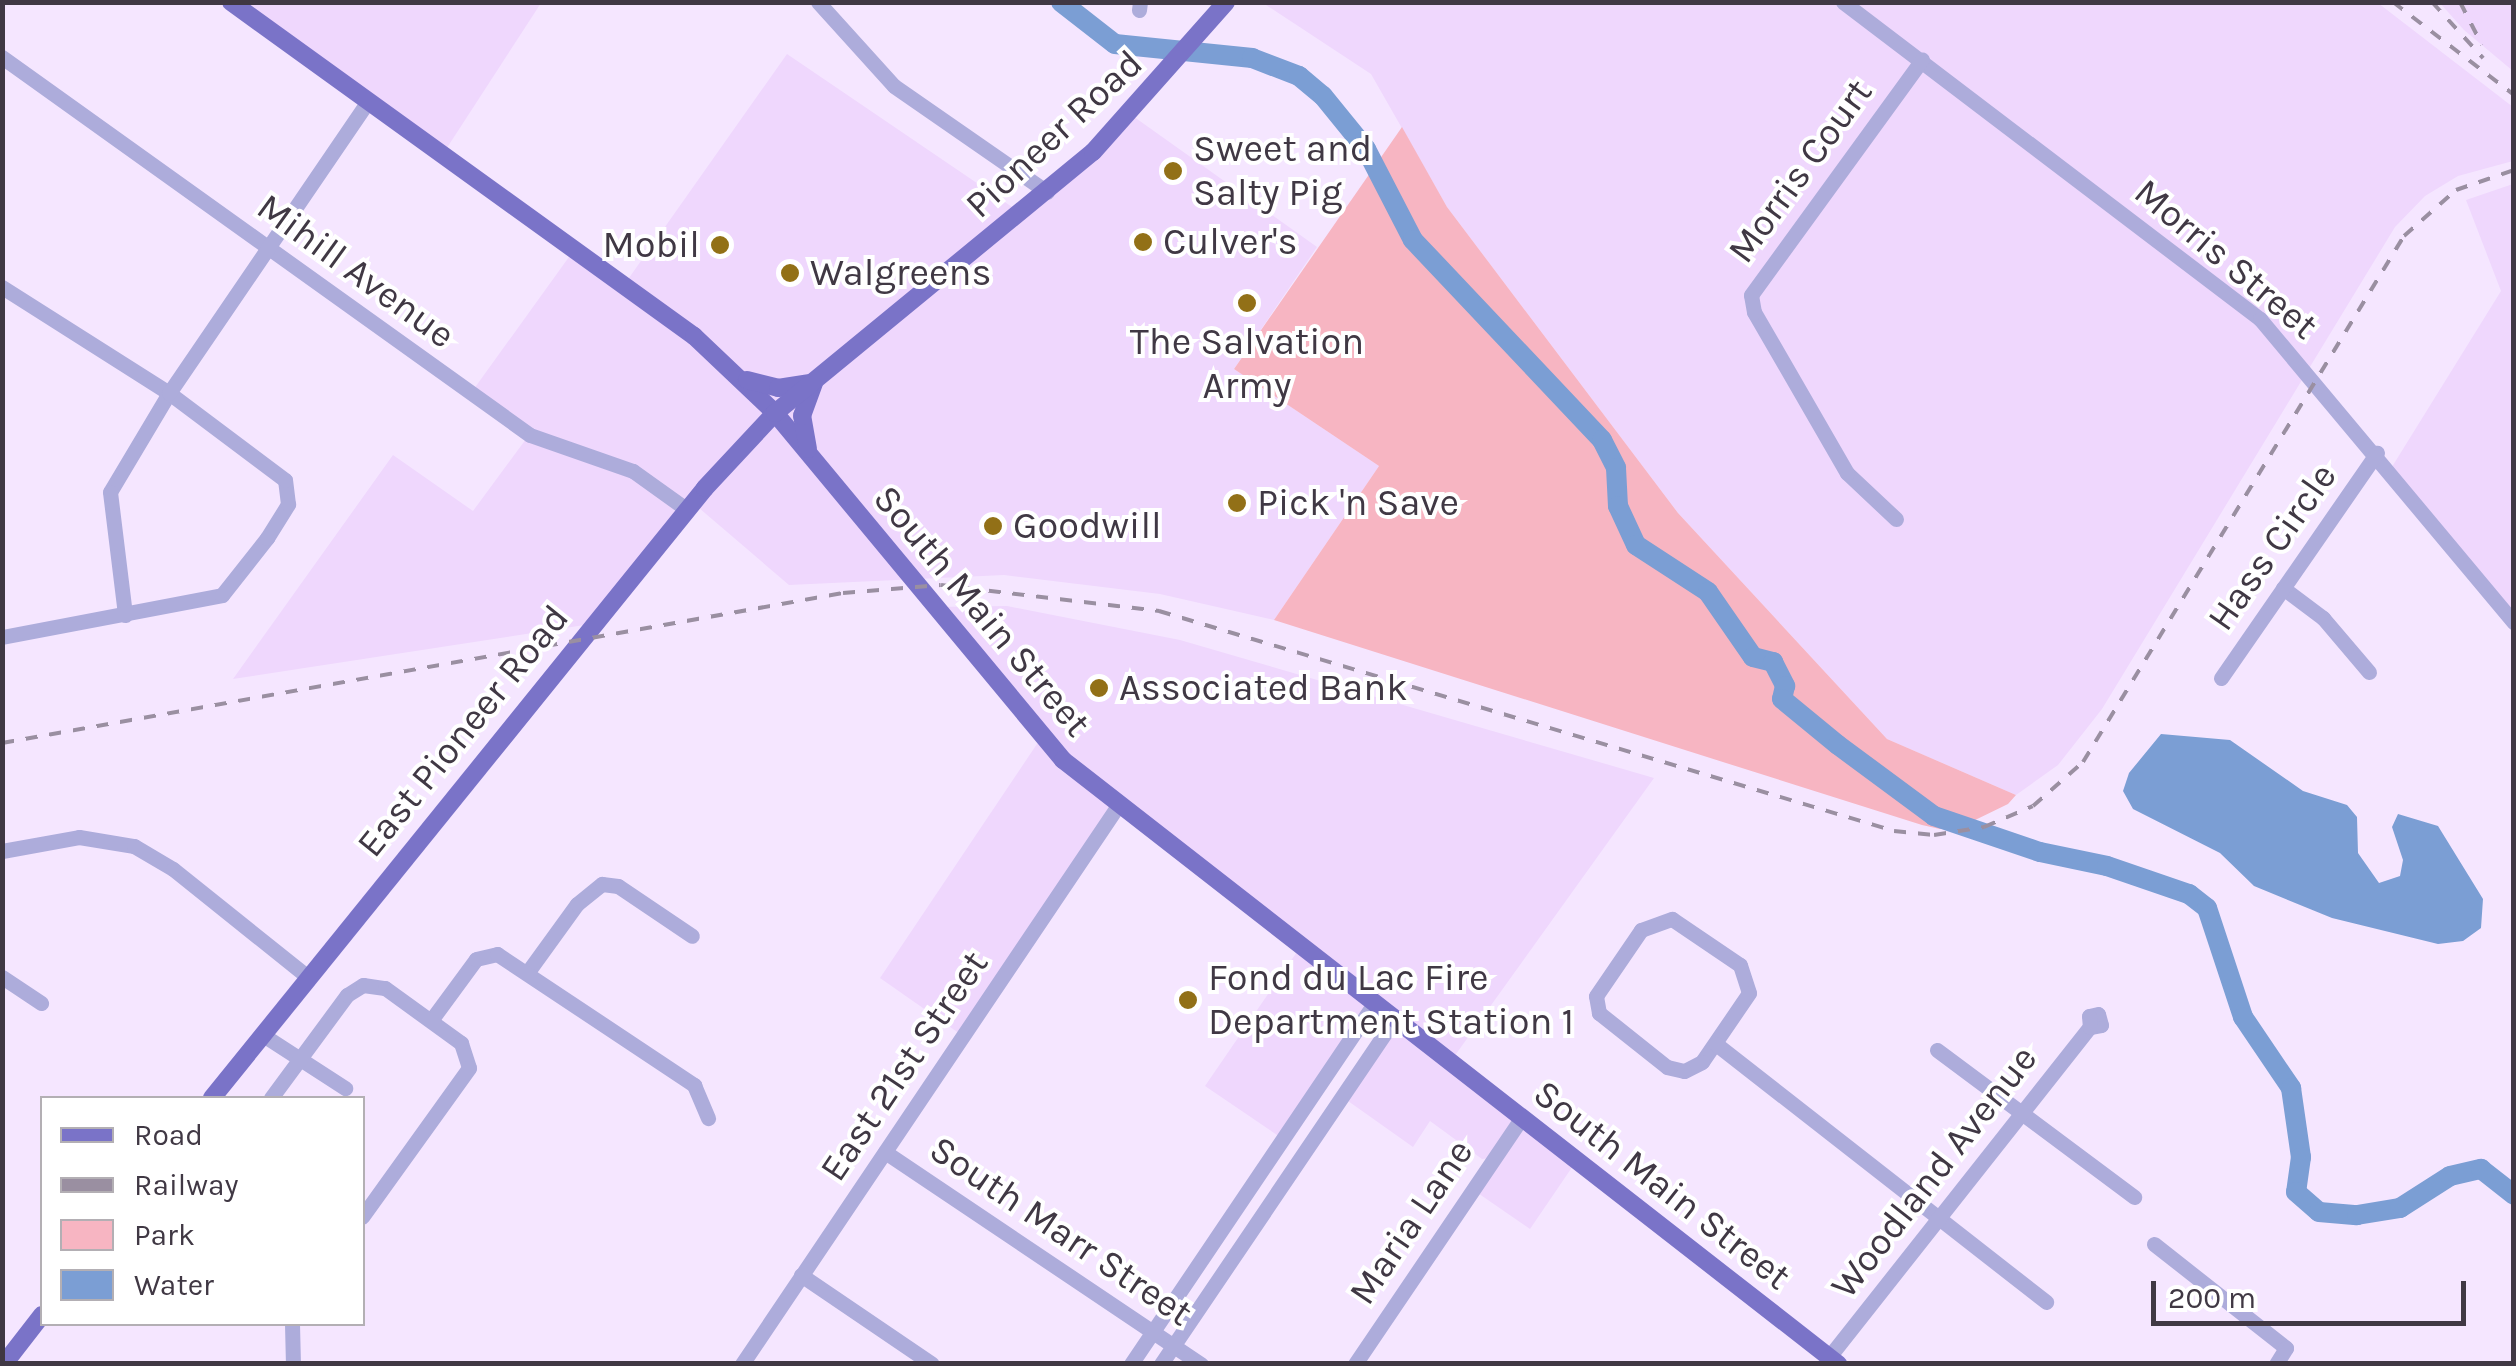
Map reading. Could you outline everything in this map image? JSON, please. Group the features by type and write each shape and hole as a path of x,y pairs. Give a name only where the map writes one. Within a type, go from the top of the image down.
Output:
{"main road":[{"name":"South Main Street","path":"232,2 367,104 670,316 775,413 1032,728 1120,804 1834,1360"},
{"name":"Pioneer Road","path":"775,413 1047,192 1170,71 1226,2"},
{"path":"738,376 778,388 814,382 802,426 811,457"},
{"name":"East Pioneer Road","path":"214,1096 686,509 775,413"},
{"path":"4,1364 40,1317"}],"street":[{"path":"818,2 894,86 1047,192"},
{"name":"Morris Street","path":"1843,2 2260,320 2377,453 2514,623"},
{"name":"Mihill Avenue","path":"2,57 530,435 633,472 686,509"},
{"name":"Morris Court","path":"1896,519 1847,473 1754,312 1750,295 1922,60"},
{"path":"125,614 110,492 169,393 367,104"},
{"path":"2,637 222,595 289,498 280,475 169,393 5,293"},
{"name":"Hass Circle","path":"2221,678 2377,453"},
{"path":"2283,588 2320,616 2368,672"},
{"name":"East 21st Street","path":"742,1364 1120,804"},
{"path":"2,850 92,838 145,851 308,977"},
{"path":"528,973 567,916 602,884 618,886 692,936"},
{"path":"1672,918 1740,965 1747,977 1748,993 1716,1044 1684,1071 1667,1067 1598,1014 1596,996 1655,920 1672,918"},
{"path":"432,1019 481,955 500,955 694,1086 708,1118"},
{"path":"2,976 41,1003"},
{"path":"272,1096 349,992 363,984 382,986 461,1043 469,1068 365,1214"},
{"path":"1131,1364 1375,1002"},
{"path":"1161,1364 1395,1018"},
{"name":"Woodland Avenue","path":"1834,1360 1938,1218 2090,1027"},
{"path":"263,1034 345,1088"},
{"path":"1716,1044 2046,1302"},
{"path":"1937,1050 2023,1110 2134,1197"},
{"name":"Maria Lane","path":"1355,1364 1522,1116"},
{"name":"South Marr Street","path":"884,1152 1201,1364"},
{"path":"2154,1244 2286,1348 2276,1364"},
{"path":"802,1275 932,1364"},
{"path":"292,1326 293,1364"}],"shaded area":[{"path":"231,3 541,3 441,157"},
{"path":"1263,3 2378,3 2513,107 2513,161 2458,176 2425,196 2395,227 2102,709 2058,765 2016,795 1887,739 1678,513 1447,207 1371,74"},
{"path":"2440,3 2513,3 2513,71 2464,30"},
{"path":"787,54 1021,213 1130,114 1317,247 1234,369 1379,466 1274,620 1160,594 1004,575 789,585 692,502 591,624 233,679 393,455 473,511 529,435 471,393 574,250 624,285"},
{"path":"2513,184 2513,623 2390,470 2501,291 2466,200"},
{"path":"1007,606 1180,640 1654,778 1451,1061 1577,1160 1530,1229 1472,1189 1492,1158 1482,1159 1430,1121 1413,1147 1341,1096 1395,1018 1375,1003 1283,1139 1205,1086 1301,946 1120,805 963,1036 880,978 1041,738 934,607"}],"green space":[{"path":"1402,127 1447,207 1678,513 1887,739 2016,795 2008,804 1971,822 1940,829 1922,825 1274,620 1379,466 1234,369"}],"water":[{"path":"2161,734 2230,740 2303,791 2347,805 2357,817 2358,853 2379,883 2400,876 2403,860 2392,827 2398,814 2438,826 2483,899 2481,928 2463,941 2438,944 2332,918 2254,886 2220,853 2133,809 2123,791 2129,773"}],"waterway":[{"path":"1061,2 1115,44 1252,58 1299,76 1323,96 1366,149 1413,240 1602,440 1616,468 1618,506 1636,545 1708,592 1753,657 1773,662 1785,686 1782,699 1838,745 1934,816 2040,852 2107,866 2189,894 2207,908 2243,1017 2291,1088 2301,1157 2296,1192 2319,1212 2357,1215 2400,1208 2450,1176 2481,1169 2514,1195"}],"railway":[{"path":"2393,2 2514,95"},
{"path":"2432,2 2483,58"},
{"path":"2460,2 2482,45"},
{"path":"2,743 843,593 941,585 1159,611 1894,831 1934,835 1984,827 2033,806 2083,762 2404,236 2456,190 2514,170"}],"place":[{"name":"Sweet and Salty Pig","path":"1173,171"},
{"name":"Culver's","path":"1143,242"},
{"name":"Mobil","path":"720,245"},
{"name":"Walgreens","path":"790,273"},
{"name":"The Salvation Army","path":"1247,303"},
{"name":"Pick 'n Save","path":"1237,503"},
{"name":"Goodwill","path":"993,526"},
{"name":"Associated Bank","path":"1099,688"},
{"name":"Fond du Lac Fire Department Station 1","path":"1188,1000"}]}
